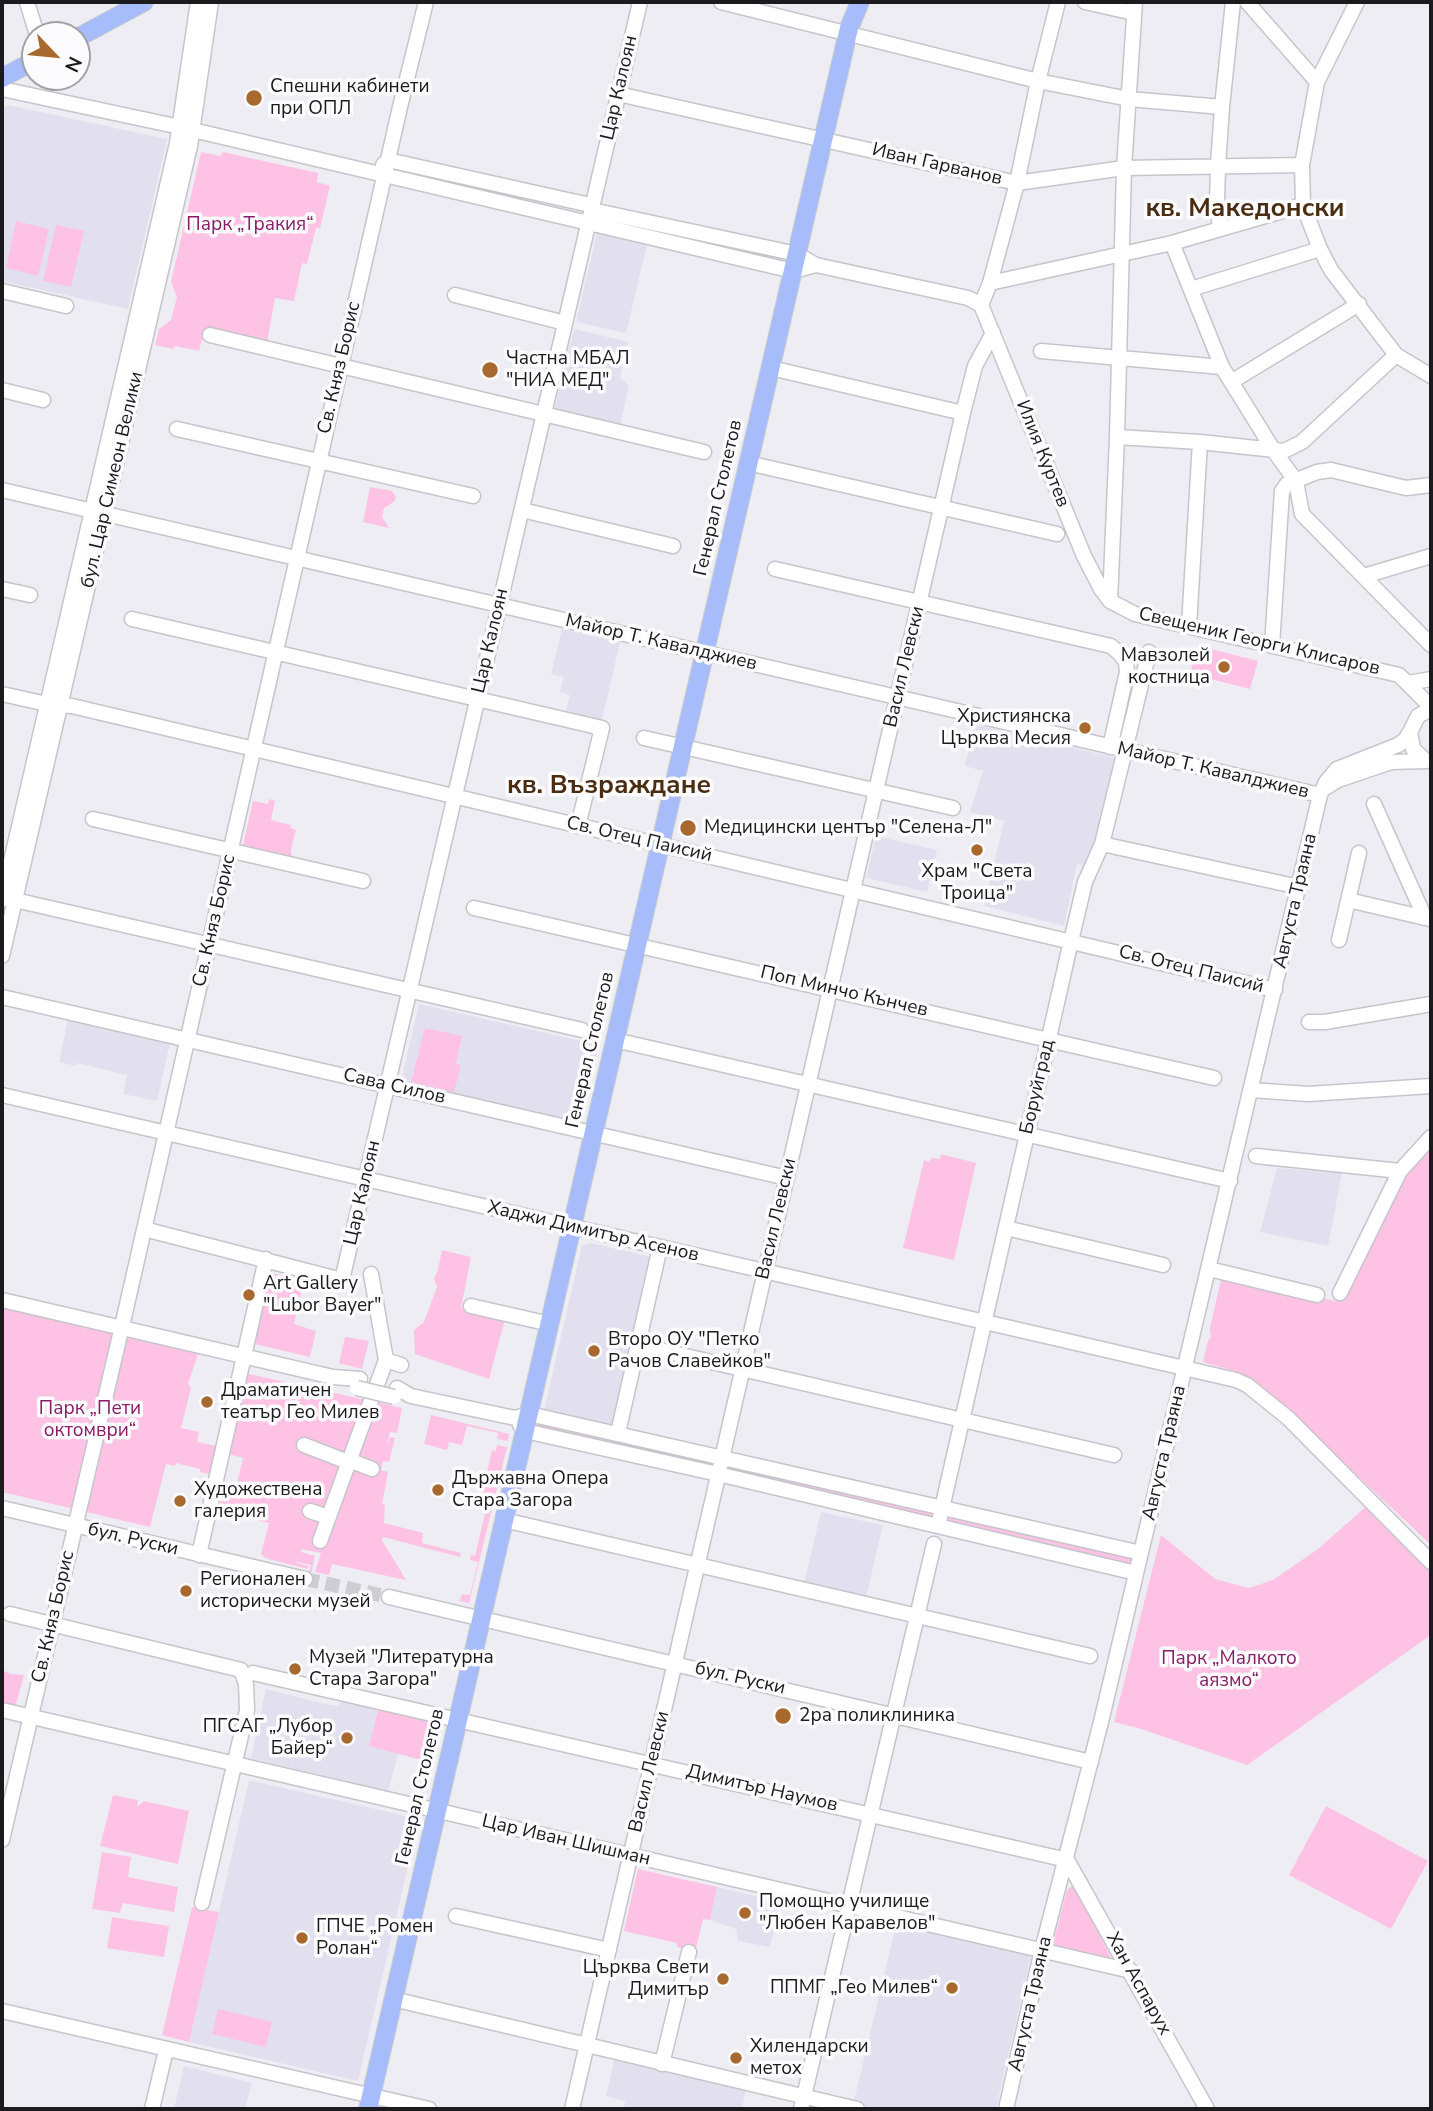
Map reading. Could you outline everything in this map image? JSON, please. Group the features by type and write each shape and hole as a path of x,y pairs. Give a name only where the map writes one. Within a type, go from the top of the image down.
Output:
{"main road":[{"path":"91,30 144,2"},
{"name":"Генерал Столетов","path":"369,2103 482,1619 523,1421 550,1324 848,33 860,2"},
{"path":"2,78 21,68"}],"street":[{"path":"27,2 33,21"},
{"name":"бул. Цар Симеон Велики","path":"186,129 198,2"},
{"name":"бул. Цар Симеон Велики","path":"2,956 8,900 186,129 211,2"},
{"path":"379,174 387,160 426,2"},
{"name":"Цар Калоян","path":"267,1259 342,1280 500,606 565,323 586,218 640,2"},
{"path":"721,2 1038,81 1129,99 1222,107"},
{"path":"2,89 379,174 968,298 981,305 990,283 1017,183 1058,2"},
{"path":"1085,2 1134,7 1124,168 1110,601"},
{"path":"1220,229 1217,203 1218,166 1233,2"},
{"path":"1247,2 1317,82"},
{"path":"1357,2 1317,82 1302,165 1303,205 1331,270 1396,355 1431,376"},
{"name":"Иван Гарванов","path":"618,94 1017,183 1124,168 1302,165"},
{"path":"387,160 590,205 586,218"},
{"name":"Св. Княз Борис","path":"2,1840 341,366 379,174"},
{"path":"990,283 1172,243 1303,205"},
{"path":"1172,243 1222,367 1274,451 1296,481 1302,514 1431,645"},
{"path":"1191,289 1320,249"},
{"path":"2,291 66,306"},
{"path":"455,295 565,323"},
{"path":"1231,382 1359,304"},
{"name":"Илия Куртев","path":"981,305 1080,546 1110,601"},
{"name":"Васил Левски","path":"572,2109 963,413 975,366 993,333"},
{"path":"210,335 704,452"},
{"path":"1041,351 1222,367"},
{"path":"1117,437 1284,451 1302,442 1396,355"},
{"path":"771,368 963,413"},
{"path":"2,390 43,400"},
{"path":"177,429 473,496"},
{"path":"1189,626 1200,442"},
{"path":"748,463 1057,534"},
{"path":"1272,646 1282,491 1287,484 1317,472 1331,470 1406,488 1431,485"},
{"name":"Майор Т. Кавалджиев","path":"2,490 1320,795"},
{"path":"522,510 673,546"},
{"path":"1364,576 1431,556"},
{"path":"775,569 1098,643 1117,650 1127,667 1110,747"},
{"path":"2,589 30,595"},
{"name":"Свещеник Георги Клисаров","path":"1110,601 1135,614 1394,673 1408,683 1431,708"},
{"path":"132,619 602,728 578,826"},
{"name":"Боруйград","path":"938,1525 1085,882 1102,844 1149,652"},
{"path":"1428,762 1413,749 1408,683 1431,679"},
{"name":"Св. Отец Паисий","path":"2,694 254,749 1275,990"},
{"name":"Августа Траяна","path":"1006,2109 1042,1950 1067,1860 1209,1269 1320,795 1327,780 1337,769 1401,744 1421,713 1431,708"},
{"path":"643,738 953,808"},
{"path":"1320,795 1335,781 1375,767 1401,760 1428,762"},
{"path":"1374,804 1428,918"},
{"path":"93,818 363,881"},
{"path":"1102,844 1299,887"},
{"path":"1339,940 1359,853"},
{"path":"8,900 582,1030"},
{"path":"1348,900 1428,918"},
{"name":"Поп Минчо Кънчев","path":"474,908 1214,1078"},
{"name":"Сава Силов","path":"2,997 786,1178"},
{"path":"1309,1022 1325,1022 1431,1004"},
{"path":"615,1040 1230,1181"},
{"path":"1251,1090 1308,1094 1431,1086"},
{"name":"Хаджи Димитър Асенов","path":"2,1095 1236,1380 1265,1399 1306,1436 1431,1562"},
{"path":"1340,1293 1400,1171 1431,1137"},
{"path":"1256,1156 1400,1171"},
{"path":"1006,1228 1163,1265"},
{"path":"144,1229 267,1259 199,1555"},
{"path":"618,1433 660,1247"},
{"path":"1209,1269 1317,1295"},
{"path":"320,1541 386,1360 371,1274"},
{"path":"2,1300 523,1421 718,1474 1136,1573"},
{"path":"471,1306 550,1324"},
{"path":"638,1345 1114,1455"},
{"path":"386,1360 401,1365"},
{"path":"523,1421 618,1433 1141,1553"},
{"path":"304,1445 372,1469"},
{"name":"бул. Руски","path":"2,1508 306,1579"},
{"path":"310,1511 328,1517"},
{"path":"504,1520 1090,1656"},
{"path":"802,2103 934,1544"},
{"name":"бул. Руски","path":"389,1597 1091,1762"},
{"name":"Димитър Наумов","path":"10,1614 342,1694 1067,1860"},
{"path":"202,1903 247,1707 247,1671"},
{"name":"Цар Иван Шишман","path":"2,1710 1131,1971"},
{"name":"Хан Аспарух","path":"1067,1860 1207,2109"},
{"path":"456,1916 609,1950"},
{"path":"662,2064 689,1952"},
{"path":"393,1999 662,2064 802,2103 857,2109"},
{"path":"2,2011 369,2103 429,2109"},
{"path":"152,2109 166,2050"}],"shaded area":[{"path":"8,105 167,139 128,309 2,281 2,108"},
{"path":"597,233 647,245 626,333 576,322"},
{"path":"574,329 628,342 620,377 629,386 620,426 554,411"},
{"path":"562,629 620,642 602,720 566,711 570,695 560,692 564,677 551,674"},
{"path":"974,724 1116,758 1090,866 1077,864 1064,926 984,906 1004,821 970,812 983,771 965,766"},
{"path":"876,836 937,850 927,892 866,878"},
{"path":"419,1004 599,1045 581,1123 401,1081"},
{"path":"68,1019 170,1043 157,1101 123,1094 127,1075 77,1063 76,1066 59,1062"},
{"path":"1277,1168 1342,1173 1328,1246 1260,1232"},
{"name":"Второ ОУ \"Петко Рачов Славейков\"","path":"591,1243 652,1257 615,1427 544,1411 582,1245"},
{"path":"821,1512 883,1525 866,1597 804,1583"},
{"name":"ПГСАГ „Лубор Байер“","path":"266,1689 325,1704 339,1706 341,1698 379,1707 433,1763 398,1754 388,1791 251,1758"},
{"name":"ГПЧЕ „Ромен Ролан“","path":"249,1780 419,1819 358,2081 189,2042"},
{"name":"Помощно училище \"Любен Каравелов\"","path":"717,1887 781,1902 770,1947 738,1941 736,1929 710,1920"},
{"name":"ППМГ „Гео Милев“","path":"896,1925 1031,1956 996,2109 871,2109 853,2105"},
{"path":"615,2058 746,2088 742,2109 624,2107 625,2101 606,2096"},
{"path":"184,2066 252,2083 245,2109 174,2109"}],"green space":[{"name":"Парк „Тракия“","path":"201,152 220,156 223,152 318,173 317,182 330,186 320,228 316,228 307,264 302,263 294,301 275,298 267,342 209,328 207,335 203,335 199,351 155,345 159,329 171,320 177,297 171,282"},
{"path":"16,221 49,229 38,276 6,268"},
{"path":"56,225 84,231 71,287 43,281"},
{"path":"370,487 392,491 396,497 395,501 384,508 382,517 389,528 363,522"},
{"name":"Мавзолей костница","path":"1207,648 1258,661 1250,689 1190,674 1194,659"},
{"path":"269,799 275,801 271,820 291,825 290,828 296,830 291,849 292,857 243,845 253,801 268,804"},
{"path":"425,1028 462,1036 456,1064 461,1065 454,1092 411,1082"},
{"path":"1431,1146 1431,1545 1263,1387 1241,1373 1203,1362 1211,1337 1210,1328 1222,1275 1335,1301 1404,1173"},
{"path":"941,1154 976,1163 954,1260 903,1248 924,1160 929,1162 932,1158 940,1159"},
{"path":"442,1250 471,1257 461,1308 505,1319 489,1379 415,1354 414,1330 424,1322 437,1287 434,1278"},
{"path":"271,1273 304,1280 294,1324 316,1331 310,1357 255,1344"},
{"name":"Парк „Пети октомври“","path":"2,1308 198,1354 188,1384 191,1388 181,1428 199,1432 197,1442 216,1446 209,1474 176,1463 175,1466 166,1464 150,1527 2,1492"},
{"path":"345,1337 369,1341 362,1369 339,1363"},
{"path":"245,1373 402,1408 397,1433 390,1432 386,1450 390,1437 395,1438 389,1462 383,1461 381,1470 388,1472 382,1504 385,1505 384,1523 423,1533 422,1543 461,1553 460,1557 383,1537 382,1540 406,1580 332,1564 329,1575 315,1572 321,1553 301,1549 301,1552 315,1556 311,1574 318,1576 317,1580 308,1578 311,1565 297,1562 298,1558 296,1563 308,1566 308,1569 265,1558 261,1554 269,1523 212,1511 213,1506 234,1495 243,1458 229,1454 246,1382"},
{"path":"529,1414 1141,1553 1136,1573 525,1431"},
{"path":"431,1415 509,1434 508,1441 497,1439 498,1433 467,1426 462,1445 449,1442 447,1450 424,1444"},
{"path":"497,1445 507,1447 469,1603 460,1601 462,1594 470,1595 478,1562 470,1560 471,1555 475,1556 489,1497 482,1495 492,1450 496,1451"},
{"name":"Парк „Малкото аязмо“","path":"1370,1503 1431,1568 1431,1635 1247,1765 1114,1722 1161,1535 1215,1579 1249,1588 1273,1580 1318,1549"},
{"path":"2,1670 24,1675 15,1708 2,1704"},
{"path":"379,1707 443,1723 433,1763 369,1746"},
{"path":"113,1795 138,1800 137,1807 144,1801 189,1811 178,1864 100,1846"},
{"path":"1326,1806 1428,1861 1391,1929 1289,1875"},
{"path":"102,1852 131,1857 128,1877 178,1887 174,1912 123,1903 120,1913 92,1909"},
{"path":"638,1869 717,1887 710,1920 703,1919 695,1952 677,1947 677,1943 624,1931"},
{"path":"1074,1884 1111,1958 1057,1948 1053,1944 1067,1890"},
{"path":"192,1907 219,1912 189,2042 162,2035"},
{"path":"112,1917 169,1926 164,1957 107,1948"},
{"path":"218,2009 272,2022 266,2047 212,2034"}],"tunnel":[{"path":"305,1579 389,1597"}],"place":[{"name":"Спешни кабинети при ОПЛ","path":"254,98"},
{"name":"Частна МБАЛ \"НИА МЕД\"","path":"490,370"},
{"name":"Мавзолей костница","path":"1224,667"},
{"name":"Християнска Църква Месия","path":"1085,728"},
{"name":"Медицински център \"Селена-Л\"","path":"688,828"},
{"name":"Храм \"Света Троица\"","path":"977,850"},
{"name":"Art Gallery \"Lubor Bayer\"","path":"249,1295"},
{"name":"Второ ОУ \"Петко Рачов Славейков\"","path":"594,1351"},
{"name":"Драматичен театър Гео Милев","path":"207,1402"},
{"name":"Държавна Опера Стара Загора","path":"438,1490"},
{"name":"Художествена галерия","path":"180,1501"},
{"name":"Регионален исторически музей","path":"186,1591"},
{"name":"Музей \"Литературна Стара Загора\"","path":"295,1669"},
{"name":"2ра поликлиника","path":"783,1716"},
{"name":"ПГСАГ „Лубор Байер“","path":"347,1738"},
{"name":"Помощно училище \"Любен Каравелов\"","path":"745,1913"},
{"name":"ГПЧЕ „Ромен Ролан“","path":"302,1938"},
{"name":"Църква Свети Димитър","path":"723,1979"},
{"name":"ППМГ „Гео Милев“","path":"952,1988"},
{"name":"Хилендарски метох","path":"736,2058"}],"district":[{"name":"кв. Македонски","path":"1245,210"},
{"name":"кв. Възраждане","path":"609,787"}]}
